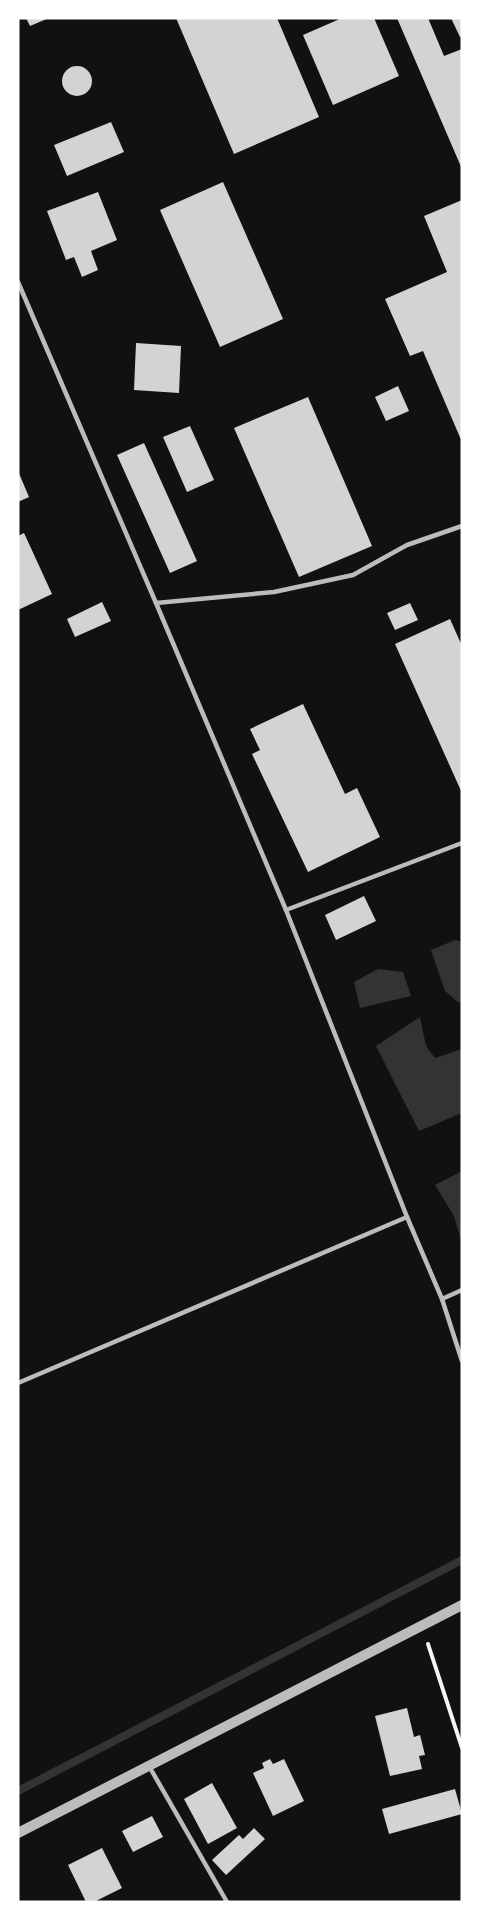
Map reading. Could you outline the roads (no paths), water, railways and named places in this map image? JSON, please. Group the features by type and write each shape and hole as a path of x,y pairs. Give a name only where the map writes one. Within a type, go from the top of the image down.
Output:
{"street":[{"path":"18,1833 462,1605"}],"lane":[{"path":"18,282 286,910 407,1217 442,1299 462,1361"},
{"path":"156,603 274,592 353,575 406,545 462,526"},
{"path":"286,910 462,843"},
{"path":"18,1383 407,1217"},
{"path":"442,1299 462,1290"},
{"path":"149,1766 227,1902"}],"waterway":[{"path":"18,1791 462,1560"}]}
